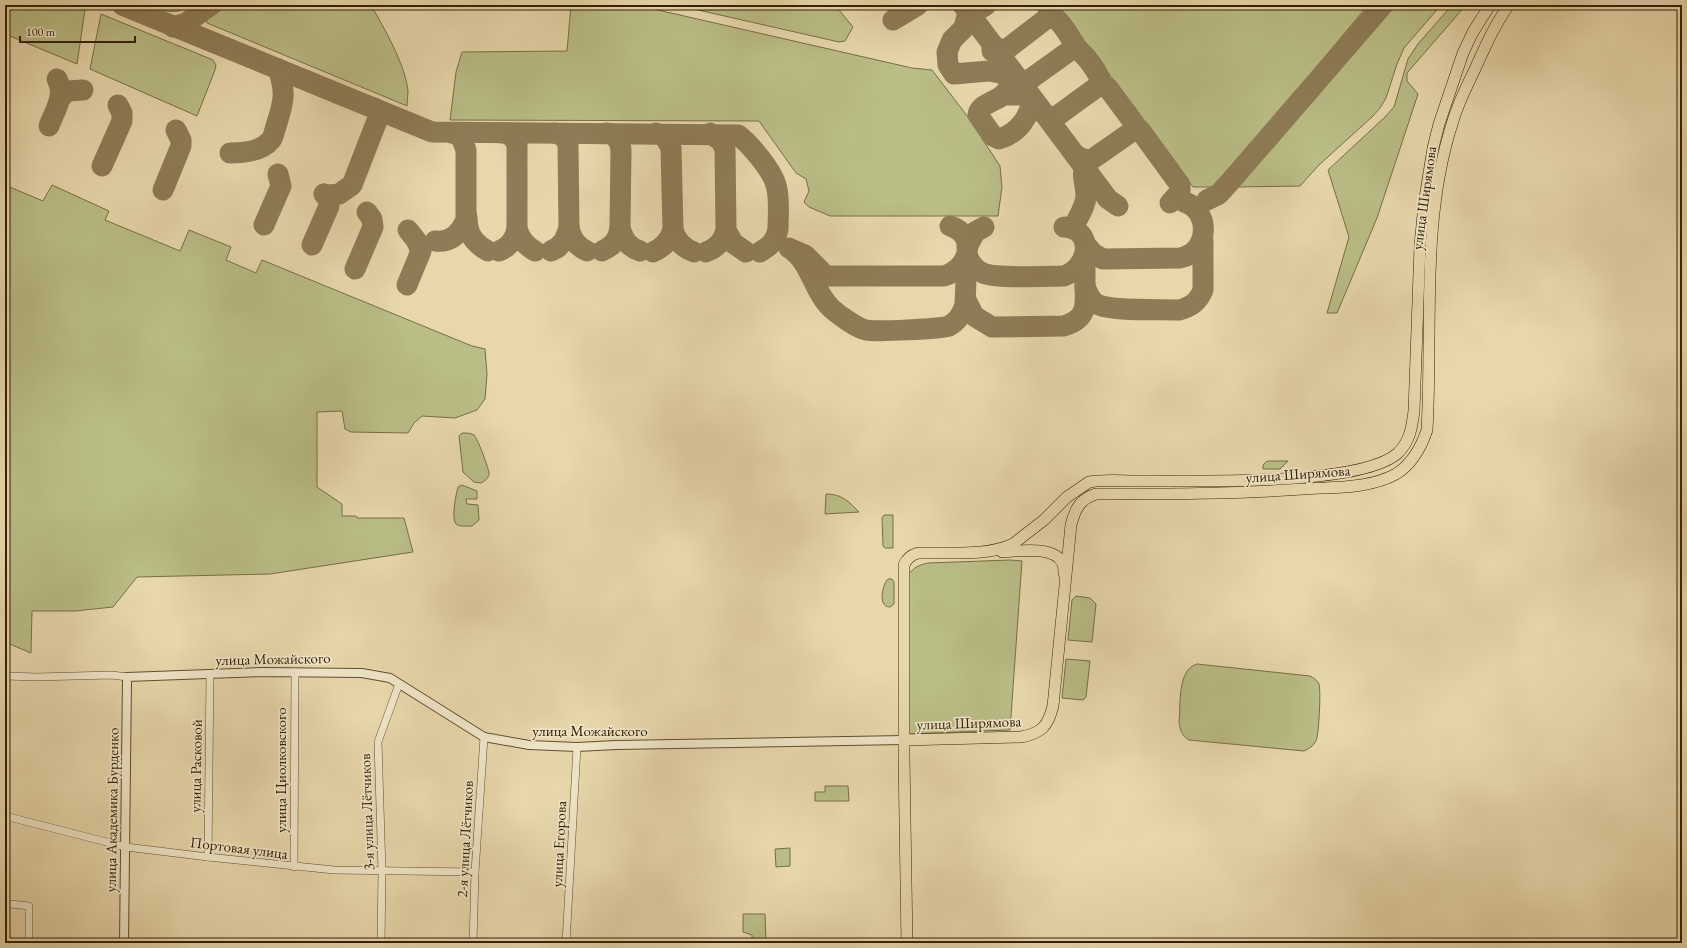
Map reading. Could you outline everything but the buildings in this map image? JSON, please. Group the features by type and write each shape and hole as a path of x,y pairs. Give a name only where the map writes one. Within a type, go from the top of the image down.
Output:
{"main road":[{"name":"улица Ширямова","path":"908,943 904,740 904,565 906,560 913,554 918,553 998,551 1013,544 1044,520 1067,497 1089,482 1302,477 1366,468 1381,464 1398,452 1408,438 1412,427 1415,388 1420,246 1424,204 1433,148 1450,88 1463,53 1490,5"},
{"name":"улица Ширямова","path":"904,740 1021,737 1032,735 1046,725 1053,706 1065,584 1074,514 1078,505 1088,496 1096,494 1248,493 1340,487 1369,483 1396,474 1407,466 1422,446 1427,430 1430,275 1437,195 1449,133 1466,88 1493,32 1509,5"},
{"path":"1477,26 1475,33 1479,38 1488,38 1493,32"},
{"path":"1450,88 1460,70 1467,74 1466,88"},
{"path":"984,552 1036,550 1052,555 1058,558 1063,564 1065,584"}],"street":[{"name":"улица Можайского","path":"128,677 295,672 362,673 390,678 484,737 529,745 577,747 904,740"},
{"name":"улица Циолковского","path":"294,867 295,672"},
{"name":"улица Расковой","path":"208,857 210,674"},
{"path":"6,677 112,675 128,677"},
{"name":"улица Академика Бурденко","path":"124,943 128,677"},
{"name":"3-я улица Лётчиков","path":"381,943 382,871 378,742 399,684"},
{"name":"2-я улица Лётчиков","path":"473,943 475,872 484,737"},
{"name":"улица Егорова","path":"566,943 577,747"},
{"name":"Портовая улица","path":"5,816 126,847 208,857 334,870 475,872"},
{"path":"5,907 10,904 29,906 28,943"}],"green space":[{"path":"5,5 75,5 85,9 77,64 5,34"},
{"path":"148,5 191,5 180,10 165,11"},
{"path":"224,5 371,5 393,46 403,69 408,91 407,106 207,23 206,19"},
{"path":"571,5 636,5 912,68 932,70 968,117 1000,166 1002,187 998,216 830,216 809,207 804,202 809,191 806,179 796,173 759,121 450,120 456,72 462,52 567,51"},
{"path":"676,5 835,5 853,27 845,41 839,42"},
{"path":"1058,5 1368,5 1217,187 1193,187"},
{"path":"1394,5 1441,5 1404,48 1386,98 1380,108 1319,165 1300,186 1238,187"},
{"path":"1452,5 1466,5 1407,73 1407,81 1418,94 1377,218 1337,313 1327,313 1349,237 1328,170 1394,107 1408,59 1418,44"},
{"path":"101,14 213,60 216,65 215,70 197,116 90,69"},
{"path":"5,185 43,201 52,185 109,211 105,220 180,251 189,230 231,247 226,260 256,273 262,260 472,346 485,349 487,374 485,399 477,410 455,418 422,416 414,423 408,433 351,432 345,429 342,411 317,412 317,487 342,504 342,516 356,516 357,518 404,518 413,552 270,574 137,577 113,607 75,611 32,611 31,653 5,642"},
{"path":"462,433 470,433 474,435 483,454 489,474 486,480 481,483 474,482 463,472 459,436"},
{"path":"1267,461 1288,461 1280,469 1263,469 1263,465"},
{"path":"462,485 477,491 477,499 466,499 467,504 478,505 479,520 472,526 459,526 456,524 454,517 458,487"},
{"path":"826,494 841,497 848,501 859,512 825,514"},
{"path":"884,515 893,515 893,548 885,548 883,546 882,518"},
{"path":"1010,560 1022,561 1010,730 909,734 908,575 917,567 928,563"},
{"path":"888,579 892,579 894,582 894,604 890,607 885,605 882,599 883,588"},
{"path":"1076,596 1090,598 1096,604 1092,642 1068,640 1072,600"},
{"path":"1066,659 1090,661 1086,697 1083,700 1062,698"},
{"path":"1197,664 1310,676 1314,678 1319,684 1320,695 1318,730 1315,743 1304,751 1189,740 1185,737 1180,728 1180,697 1183,680 1186,673 1191,667"},
{"path":"825,786 848,786 849,801 815,801 815,792 825,792"},
{"path":"790,848 790,866 776,867 775,849"},
{"path":"743,914 765,914 766,943 752,943 752,935 743,932"}],"taxiway":[{"path":"122,5 432,132 738,135 754,151 770,172 774,179 778,195 778,229 776,237 767,248 760,252"},
{"path":"173,27 186,23 211,5"},
{"path":"893,20 918,5"},
{"path":"963,5 1108,199 1118,206"},
{"path":"963,5 975,10 986,5"},
{"path":"1207,200 1219,194 1229,183 1383,5"},
{"path":"992,51 992,45 998,49 1007,49 1046,19 1049,14 1048,8"},
{"path":"968,12 964,28 952,40 947,52 948,65 954,74 989,71 1015,76 1003,95 984,106 979,111 978,115 993,136 999,139 1006,137 1017,129 1026,117 1031,104 1031,97 1020,95 1003,95"},
{"path":"1017,78 1024,81 1029,80 1075,47 1066,31 1055,18 1050,17 1046,19"},
{"path":"1043,113 1050,117 1057,116 1101,84 1098,75 1090,63 1082,53 1074,48"},
{"path":"230,153 241,153 258,149 263,147 271,140 274,134 283,96 281,77 278,69"},
{"path":"49,126 60,97 57,79"},
{"path":"1075,155 1083,159 1091,160 1134,130 1134,123 1108,88 1100,86"},
{"path":"60,98 68,91 83,90"},
{"path":"102,166 122,121 122,113 118,105"},
{"path":"324,194 339,194 352,185 378,118 377,112 374,108"},
{"path":"163,190 181,146 181,140 176,130"},
{"path":"1134,130 1140,130 1180,185 1180,192 1170,203"},
{"path":"435,241 450,239 458,233 466,220 466,150 462,139 458,135 452,133"},
{"path":"502,133 511,136 517,144 517,229 524,242 535,251"},
{"path":"551,251 557,248 564,241 569,228 568,145 563,137 555,133"},
{"path":"606,133 617,138 621,150 620,228 627,242 632,247 640,251"},
{"path":"656,133 665,137 671,148 673,230 680,244 694,252"},
{"path":"710,133 721,141 725,149 726,230 733,243 746,252"},
{"path":"1076,222 1086,199 1083,173 1085,166"},
{"path":"264,225 281,186 278,174"},
{"path":"312,245 329,206 329,200 324,194"},
{"path":"1085,244 1094,254 1103,259 1180,258 1190,254 1197,248 1202,239 1202,221 1199,213 1193,206 1184,202"},
{"path":"355,269 373,227 372,219 367,212"},
{"path":"467,217 468,228 472,237 478,245 488,251"},
{"path":"950,226 959,230 965,237 967,252 965,259 960,266 953,272 944,276 826,276 805,255 789,248 802,261 820,294 832,309 858,327 872,331 943,327 949,326 957,320 965,305 967,255"},
{"path":"967,247 975,232 984,227"},
{"path":"967,255 975,268 989,275 1010,277 1064,276 1073,271 1080,264 1084,257 1085,248 1084,241 1080,234 1074,229 1064,227"},
{"path":"569,228 575,242 587,251"},
{"path":"602,251 614,242 618,236 620,228"},
{"path":"499,251 511,242 517,229"},
{"path":"407,285 421,251 416,240 408,230"},
{"path":"653,252 666,243 673,230"},
{"path":"706,252 719,244 726,230"},
{"path":"1085,287 1090,298 1095,303 1111,308 1135,310 1179,310 1187,307 1196,301 1203,290 1203,240"},
{"path":"966,300 974,316 992,327 1064,326 1077,320 1084,311 1085,257"}]}
